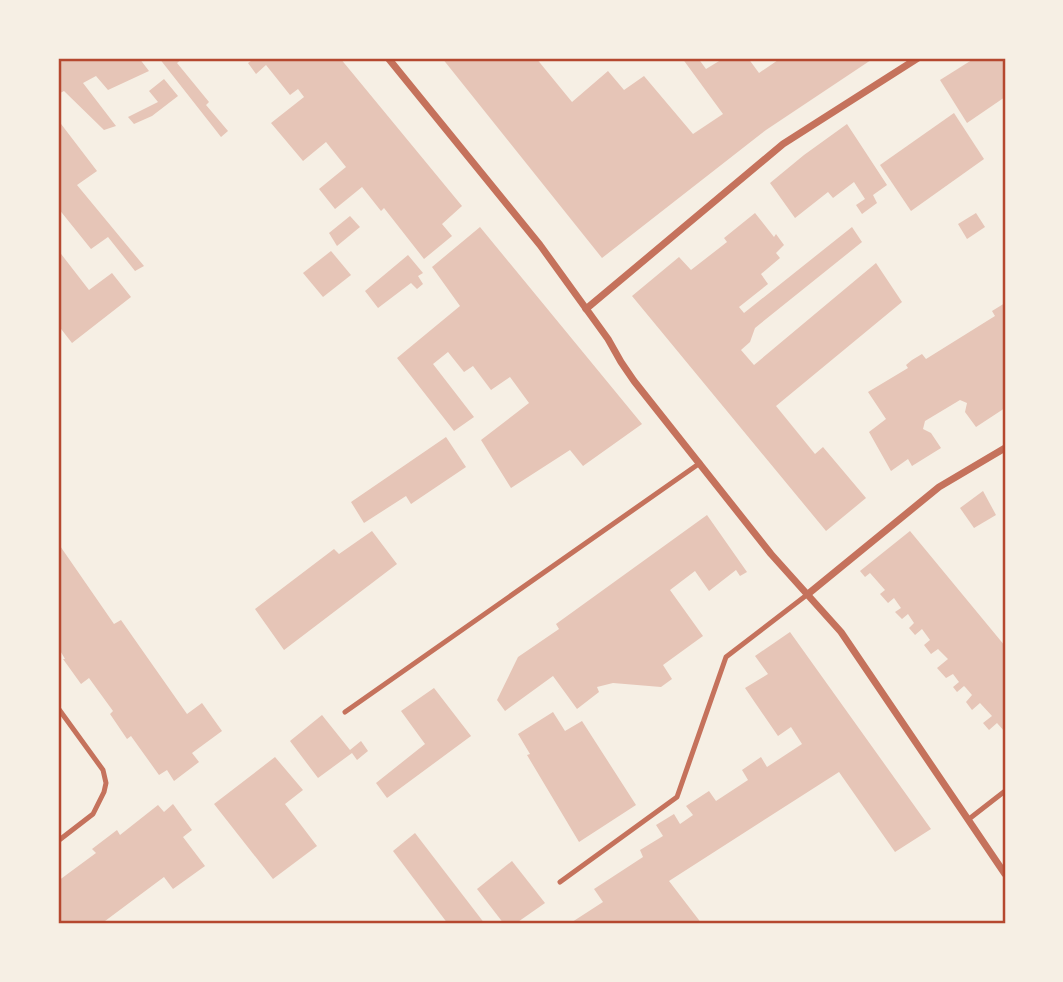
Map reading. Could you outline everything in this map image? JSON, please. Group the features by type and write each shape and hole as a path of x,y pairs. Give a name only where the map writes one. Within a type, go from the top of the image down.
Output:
{"street":[{"path":"387,58 540,245 608,339 634,381 778,563 841,632 1005,874"},
{"path":"586,309 783,144 918,58"},
{"path":"808,594 939,487 1005,448"}],"lane":[{"path":"345,712 700,463"},
{"path":"560,882 677,797 726,657 808,594"},
{"path":"58,708 103,770 106,783 93,814 58,841"},
{"path":"969,819 1005,791"}],"building":[{"path":"58,58 139,58 149,71 108,90 96,76 83,83 116,126 104,130 64,91 58,94"},
{"path":"159,58 183,58 177,63 209,102 206,105 228,131 221,137"},
{"path":"255,58 340,58 462,206 442,224 452,236 424,259 384,208 381,211 362,187 335,209 319,189 346,167 326,142 303,161 271,123 304,97 298,89 290,95 266,65 256,74 248,63"},
{"path":"442,58 536,58 572,102 608,71 624,90 644,76 693,134 723,114 682,58 698,58 706,69 724,58 748,58 759,73 781,58 874,58 766,130 602,258"},
{"path":"975,58 1005,58 1005,97 967,123 940,80"},
{"path":"164,79 178,96 152,116 134,124 128,117 158,102 149,91"},
{"path":"954,113 984,159 911,211 880,165"},
{"path":"58,120 97,171 77,185 144,266 135,271 108,237 91,249 58,208"},
{"path":"847,124 887,185 873,195 877,203 862,214 856,205 865,199 854,182 833,198 828,192 795,218 770,183"},
{"path":"755,213 784,245 776,253 780,258 761,274 768,284 739,307 744,313 852,227 862,242 755,328 750,342 741,350 754,365 876,263 902,302 776,406 815,454 823,447 866,498 826,531 632,296 679,257 691,270 727,242 724,238"},
{"path":"976,213 985,227 967,239 958,224"},
{"path":"350,216 360,227 337,246 329,233"},
{"path":"480,227 642,424 583,466 570,450 511,488 481,440 529,403 510,377 491,390 473,366 464,372 448,352 433,364 474,417 454,431 397,358 460,306 432,267"},
{"path":"58,250 89,290 112,273 131,297 72,343 58,325"},
{"path":"331,251 351,275 323,297 303,273"},
{"path":"408,255 423,273 418,276 423,284 417,289 411,283 378,308 365,291"},
{"path":"1005,303 1005,408 976,427 965,412 967,403 960,400 925,421 923,429 931,433 941,448 912,466 908,459 891,471 869,432 886,419 868,392 908,368 906,365 922,354 926,359 995,316 992,311"},
{"path":"446,437 466,467 411,504 406,496 364,523 351,502"},
{"path":"983,491 996,515 974,528 960,508"},
{"path":"707,515 747,572 740,576 736,570 709,591 695,571 670,590 703,636 663,665 672,679 661,687 613,683 597,687 599,692 577,709 553,676 505,711 497,700 518,657 559,629 556,624"},
{"path":"372,531 397,564 284,650 255,609 334,549 339,554"},
{"path":"910,531 1005,646 1005,732 997,723 989,730 983,723 992,716 980,703 972,710 966,702 972,695 964,686 957,692 953,687 959,682 953,674 946,678 937,668 948,659 938,649 931,654 924,645 930,640 922,629 915,635 909,628 914,623 908,614 902,619 895,612 901,608 894,598 888,603 880,594 885,590 870,573 865,577 860,571"},
{"path":"58,543 114,624 121,620 187,714 202,703 222,731 192,753 199,762 174,781 167,770 159,775 131,736 127,739 110,714 113,711 89,678 81,684 63,659 58,647"},
{"path":"790,632 931,829 895,852 839,772 669,881 702,924 569,924 603,902 594,889 643,857 640,850 663,836 656,825 674,814 680,824 693,815 686,806 709,791 716,801 748,780 742,770 761,757 767,767 802,744 791,727 778,736 745,688 768,674 755,656"},
{"path":"434,688 471,736 387,798 376,783 425,744 401,711"},
{"path":"553,712 565,731 582,721 636,805 579,842 527,755 530,754 518,734"},
{"path":"322,715 350,750 361,741 368,751 357,760 352,753 318,778 290,741"},
{"path":"275,757 303,790 285,804 317,846 273,879 214,804"},
{"path":"173,804 192,830 183,837 205,866 173,889 164,877 101,924 58,924 58,881 96,853 92,849 117,830 120,835 158,805 164,812"},
{"path":"415,833 485,924 448,924 393,851"},
{"path":"512,861 545,903 515,924 504,924 477,889"}]}
